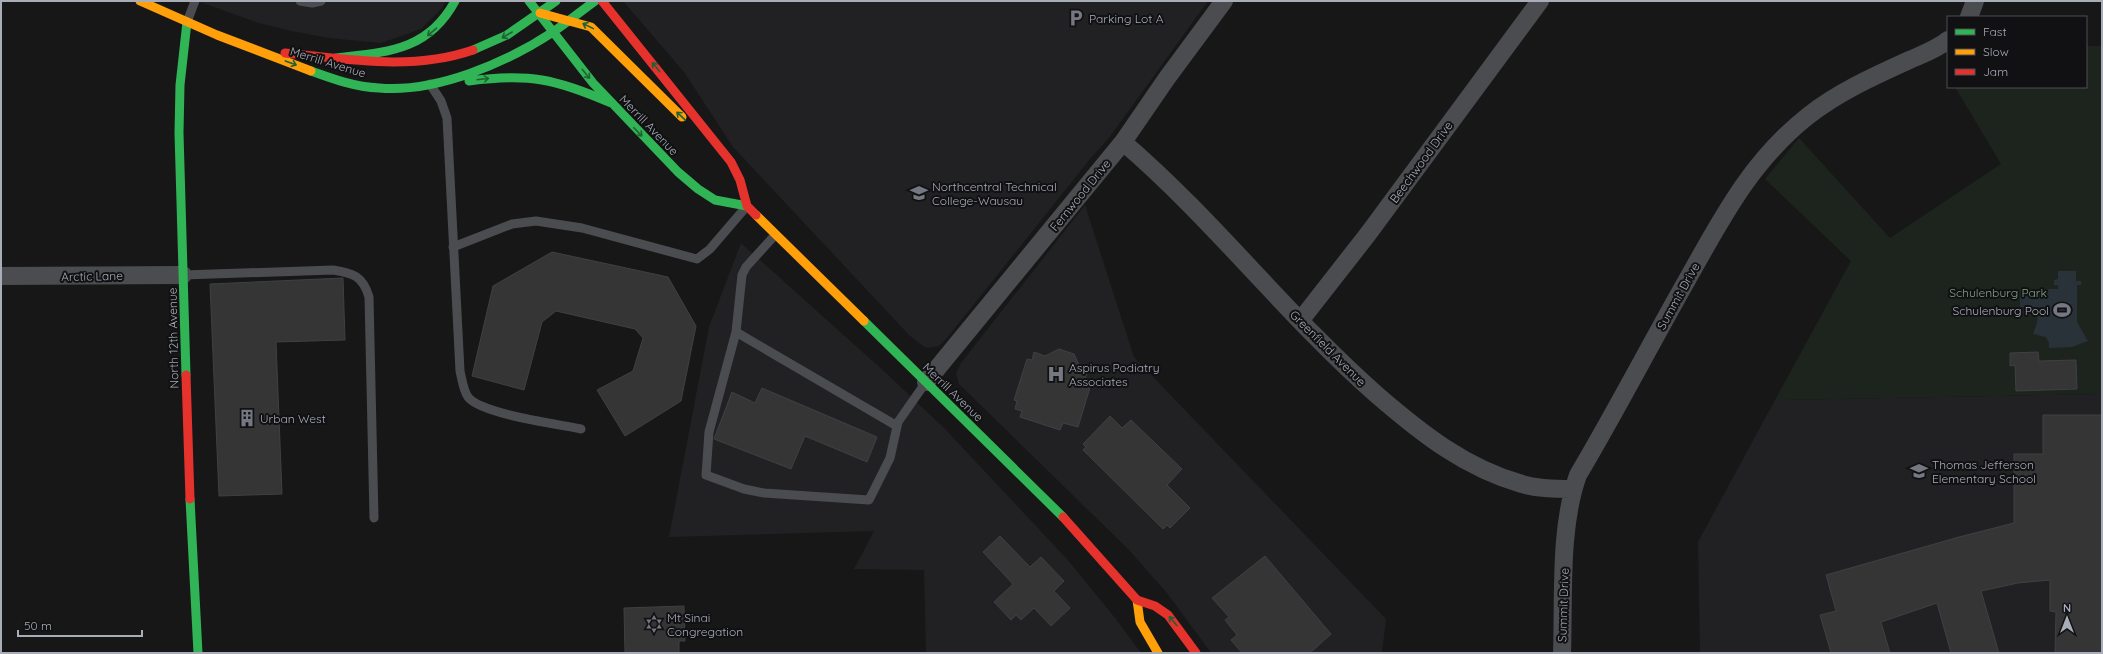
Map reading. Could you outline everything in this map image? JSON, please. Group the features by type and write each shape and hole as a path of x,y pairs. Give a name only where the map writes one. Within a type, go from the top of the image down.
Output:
{"main road":[{"name":"Merrill Avenue","path":"140,1 254,50 356,85 390,89 430,84 485,67 554,31 595,1"},
{"path":"336,58 392,50 415,43 427,36 443,22 455,1"},
{"path":"529,1 540,13 569,20 595,30 655,91 731,162"},
{"name":"Merrill Avenue","path":"254,50 336,58 410,61 444,58 490,44 513,31 556,1"},
{"name":"Merrill Avenue","path":"602,1 731,162 740,180 747,206 1066,521 1137,600 1155,606 1168,615 1196,653"},
{"name":"Merrill Avenue","path":"540,13 579,66 611,103 678,172 698,189 721,202 747,206"},
{"name":"North 12th Avenue","path":"188,22 180,85 183,275 187,429 198,653"},
{"path":"430,84 504,76 530,77 570,86 611,103"},
{"path":"1137,600 1137,613 1141,625 1158,653"}],"street":[{"name":"Fernwood Drive","path":"926,382 1123,142 1167,78 1224,1"},
{"name":"Beechwood Drive","path":"1300,321 1368,234 1540,1"},
{"path":"1969,16 1975,1"},
{"name":"Summit Drive","path":"1562,653 1565,535 1573,490 1578,475 1606,428 1642,359 1718,225 1750,173 1792,129 1825,103 1868,79 1932,50 1947,41"},
{"name":"Greenfield Avenue","path":"1123,142 1189,202 1329,351 1408,421 1454,455 1487,472 1523,485 1573,490"},
{"name":"Arctic Lane","path":"1,276 183,275"}],"lane":[{"path":"188,22 195,1"},
{"path":"300,1 312,3 321,1"},
{"path":"430,84 441,101 447,118 460,371 464,388 468,397 487,409 581,429"},
{"path":"453,247 512,224 536,221 582,228 698,259 710,249 747,206"},
{"path":"775,235 746,267 742,275 736,332 710,425 706,475 728,484 764,493 870,500 890,458 897,426 910,404 926,382"},
{"path":"183,275 333,270 349,272 358,277 366,288 369,297 374,518"},
{"path":"736,332 897,426"}],"shaded area":[{"path":"197,1 446,1 442,8 421,29 381,43 329,38 291,31 259,23"},
{"name":"Northcentral Technical College-Wausau","path":"623,1 1208,1 1109,138 1090,159 947,338 939,346 928,348 909,335 733,147 684,72"},
{"path":"1085,205 1134,357 1386,619 1382,653 1211,653 1167,593 1129,550 959,384 956,373 961,363"},
{"path":"741,243 886,373 945,429 1067,559 1116,619 1141,653 926,653 924,570 854,569 874,531 669,537 709,327"},
{"name":"Schulenburg Pool","path":"2058,271 2076,271 2076,281 2081,281 2081,285 2077,285 2077,322 2088,341 2072,347 2049,348 2049,343 2046,337 2033,334 2037,323 2038,313 2047,313 2047,307 2020,307 2020,289 2058,289 2058,285 2054,285 2054,280 2058,279"},
{"name":"Thomas Jefferson Elementary School","path":"2102,394 2102,653 1700,653 1698,542 1775,400"}],"green space":[{"name":"Schulenburg Park","path":"2087,46 2102,46 2102,394 1775,400 1851,261 1765,179 1799,138 1890,238 2001,164 1956,88 2087,88"}],"building":[{"path":"552,252 668,277 696,326 681,401 625,436 597,390 633,371 643,338 635,329 556,311 542,322 524,390 472,376 493,286"},
{"name":"Urban West","path":"343,278 345,340 276,342 282,494 219,496 210,284"},
{"path":"1059,349 1074,354 1081,369 1088,371 1085,379 1092,381 1078,427 1063,423 1060,430 1020,417 1022,411 1015,409 1017,401 1014,400 1027,359 1032,360 1034,352 1045,356"},
{"path":"2038,352 2039,361 2076,360 2077,389 2016,391 2015,365 2010,366 2010,353"},
{"path":"762,388 877,437 867,462 805,436 791,469 714,439 732,392 755,403"},
{"path":"2043,415 2102,415 2102,653 2055,653 2056,612 2050,611 2050,580 2018,583 1981,591 1999,653 1951,653 1937,603 1881,622 1890,653 1831,653 1820,615 1836,611 1826,575 2014,523 2014,454 2043,454"},
{"path":"1110,416 1122,428 1131,420 1182,469 1167,485 1190,508 1170,528 1167,525 1163,529 1083,450 1086,447 1083,444"},
{"path":"1000,536 1030,567 1041,557 1064,581 1054,591 1070,608 1051,626 1034,608 1021,620 1016,615 1011,620 994,602 1013,584 983,552"},
{"path":"1265,556 1331,634 1310,653 1242,653 1231,640 1237,635 1225,620 1229,617 1212,598"},
{"name":"Mt Sinai Congregation","path":"684,606 685,641 679,641 679,653 625,653 624,608"}],"traffic: fast":[{"path":"336,58 389,51 419,39 432,30 444,18 455,1"},
{"path":"529,1 593,83 678,172 698,189 715,200 747,206"},
{"path":"473,50 507,35 556,1"},
{"path":"311,71 336,80 379,88 424,86 447,81 470,74 514,55 553,32 595,1"},
{"path":"186,375 179,133 180,85 187,22"},
{"path":"469,81 509,78 542,80 574,88 611,103"},
{"path":"864,321 1063,517"},
{"path":"190,499 198,653"}],"traffic: slow":[{"path":"140,1 217,35 311,71"},
{"path":"540,13 591,27 682,117"},
{"path":"756,215 864,321"},
{"path":"1137,600 1140,622 1158,653"}],"traffic: jam":[{"path":"602,1 731,162 740,180 747,206 756,215"},
{"path":"285,53 379,62 403,62 427,60 473,50"},
{"path":"186,375 190,499"},
{"path":"1063,517 1137,600 1155,606 1168,615 1196,653"}],"place":[{"name":"Parking Lot A","path":"1076,18"},
{"name":"Northcentral Technical College-Wausau","path":"919,193"},
{"name":"Schulenburg Pool","path":"2062,310"},
{"name":"Aspirus Podiatry Associates","path":"1056,374"},
{"name":"Urban West","path":"247,418"},
{"name":"Thomas Jefferson Elementary School","path":"1919,471"},
{"name":"Mt Sinai Congregation","path":"654,624"}]}
